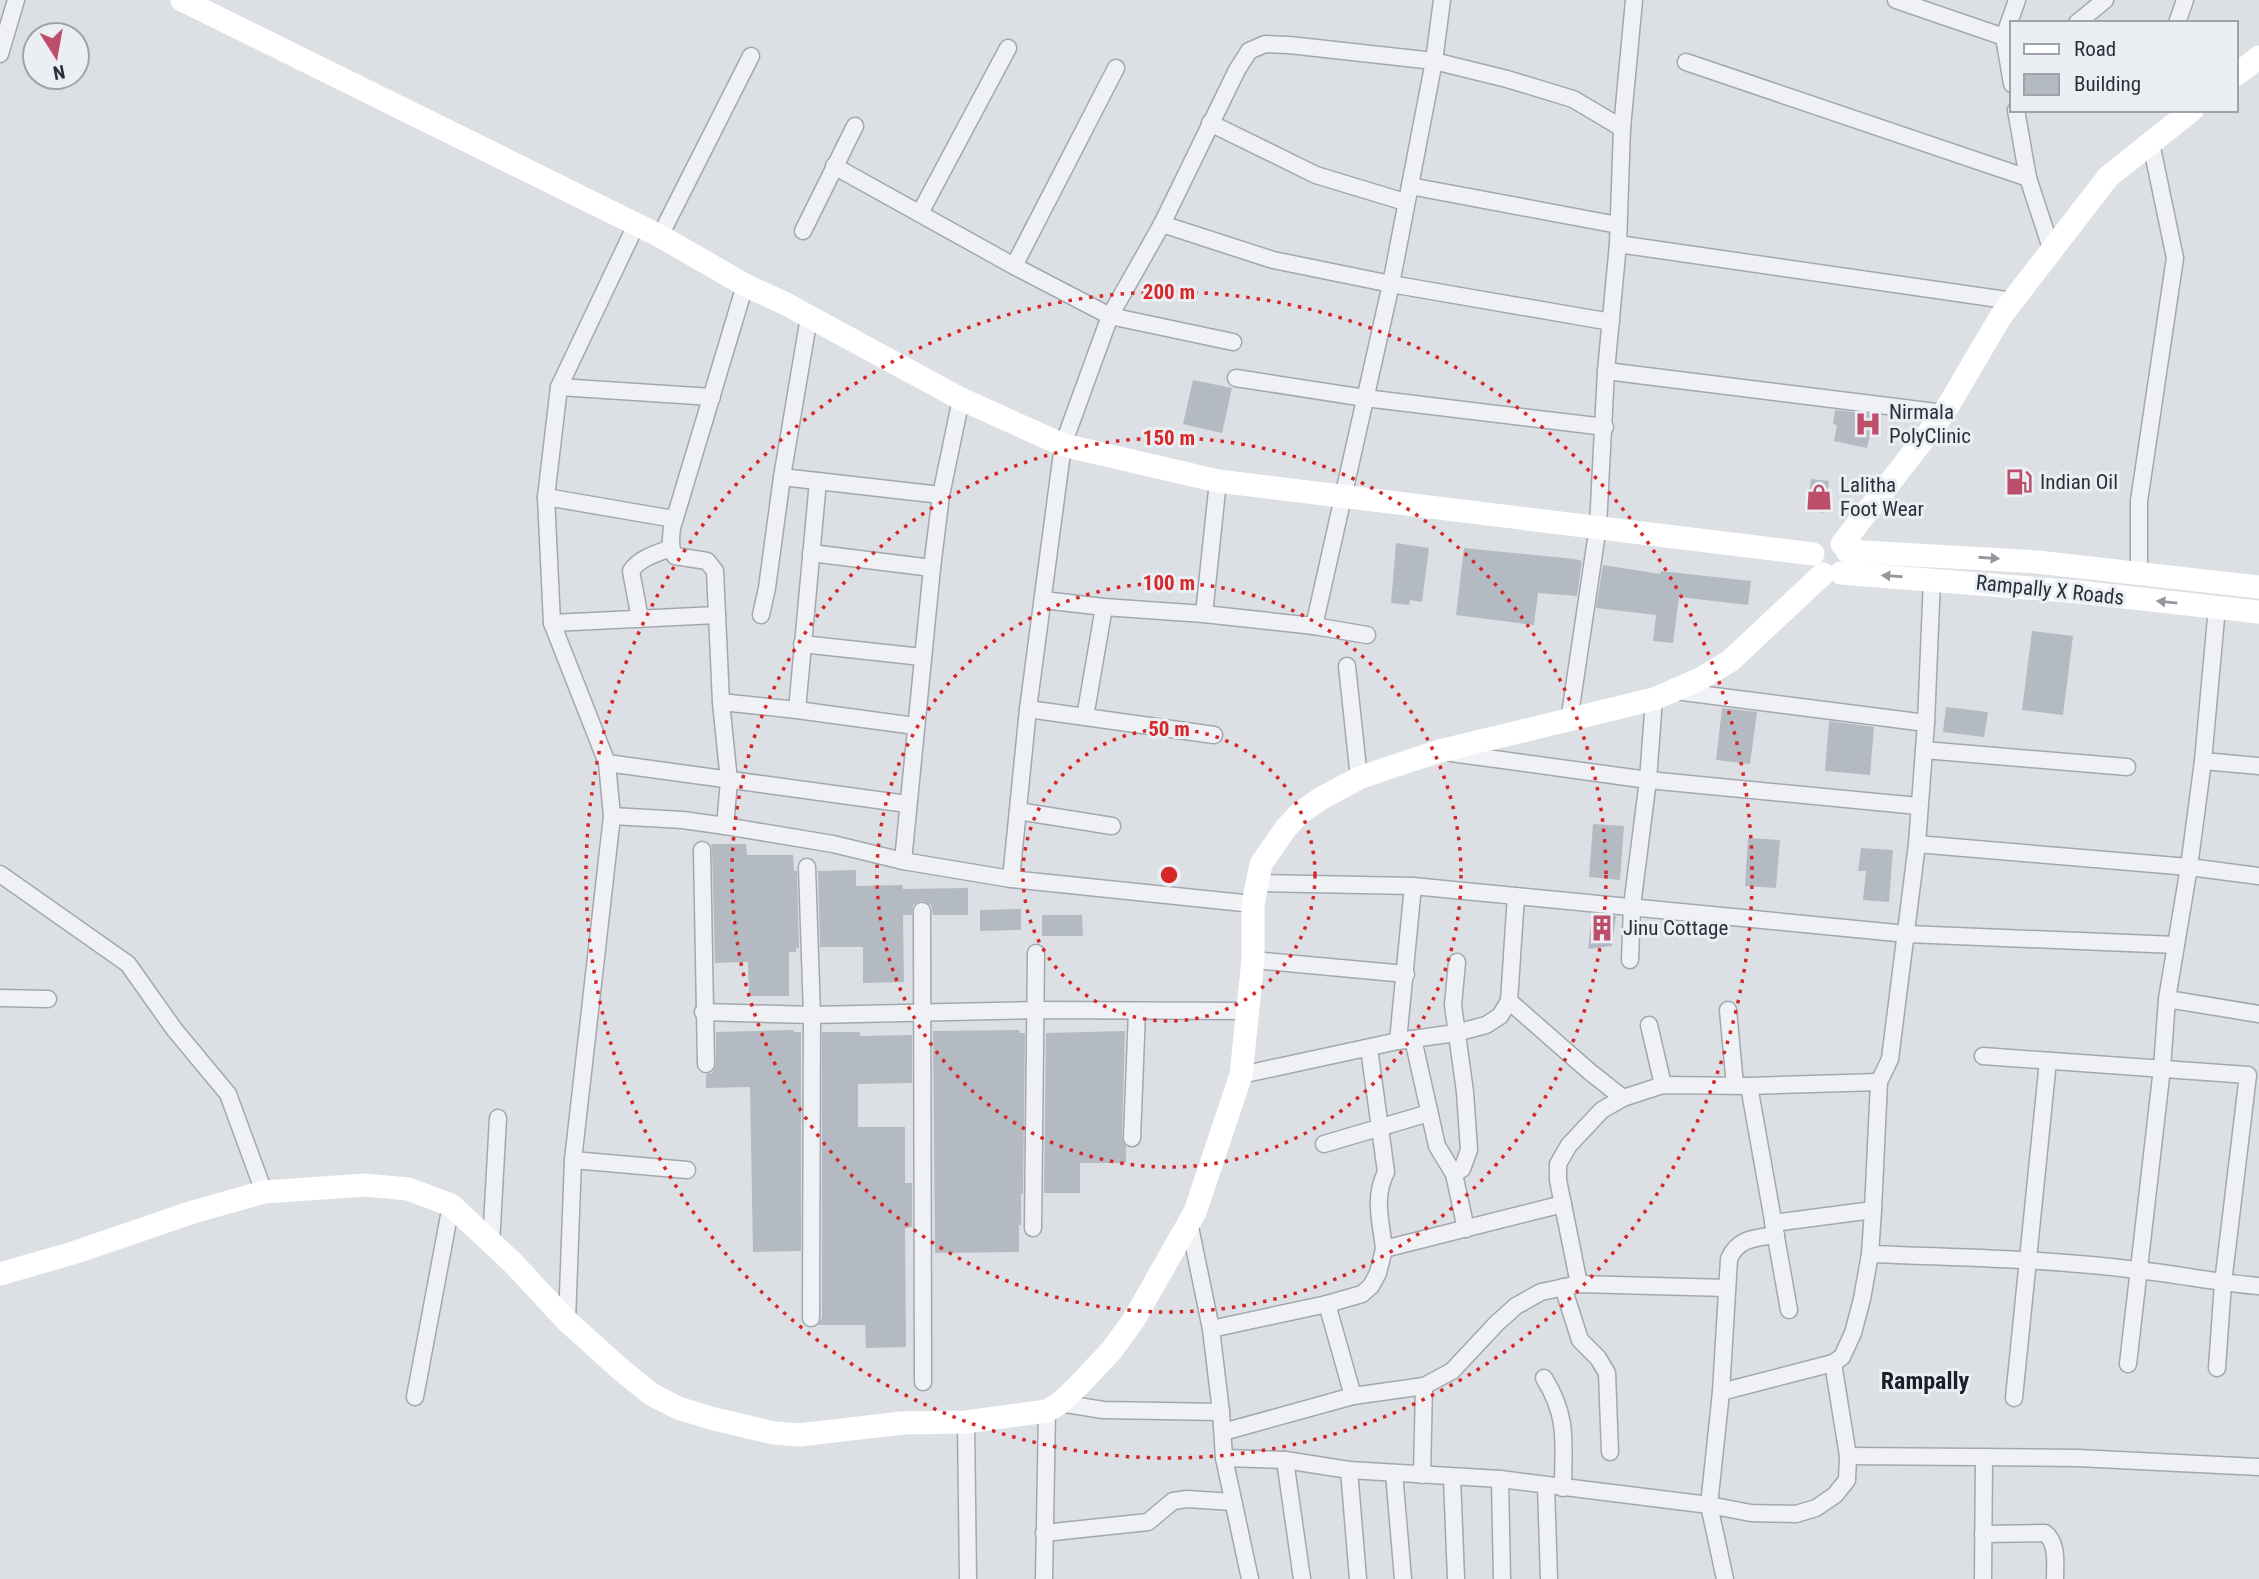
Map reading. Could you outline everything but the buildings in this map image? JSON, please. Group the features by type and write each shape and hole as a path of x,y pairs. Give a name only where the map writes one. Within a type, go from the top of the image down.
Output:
{"main road":[{"path":"182,0 660,236 745,285 961,399 1063,445 1218,481 1598,527 1834,559 2037,562 2259,587"},
{"path":"2238,73 2259,57"},
{"path":"0,1274 264,1192 376,1186 408,1189 451,1205 512,1262 567,1321 619,1368 651,1394 678,1408 774,1433 799,1435 902,1423 967,1422 1054,1407 1111,1351 1133,1321 1195,1212 1241,1075 1253,960 1256,893 1261,864 1286,828 1300,813 1320,799 1359,778 1440,751 1664,695 1730,661 1752,643 1834,559 1944,413 2001,316 2108,177 2190,112"},
{"name":"Rampally X Roads","path":"1834,559 1932,579 2259,612"}],"street":[{"path":"0,54 16,0"},
{"path":"1314,626 1391,284 1434,61 1442,0"},
{"path":"1569,720 1598,527 1606,371 1618,244 1622,128 1634,0"},
{"path":"1896,0 2004,37"},
{"path":"2010,68 2004,37 2017,0"},
{"path":"2079,21 2105,0"},
{"path":"2178,21 2185,0"},
{"path":"1011,879 1028,709 1063,445 1110,316 1162,224 1210,123 1249,51 1265,44 1434,61 1573,99 1622,128"},
{"path":"920,213 1008,48"},
{"path":"660,236 751,56"},
{"path":"1686,62 2028,178"},
{"path":"1014,266 1116,68"},
{"path":"2017,112 2028,178 2051,248"},
{"path":"1210,123 1316,175 1405,202"},
{"path":"803,230 856,126"},
{"path":"2139,575 2139,501 2175,258 2151,143"},
{"path":"834,166 1110,316 1233,342"},
{"path":"1410,186 1618,225"},
{"path":"1162,224 1273,260 1391,284 1611,322"},
{"path":"567,1321 573,1160 612,816 607,763 552,623 546,497 559,387 636,225"},
{"path":"1618,244 2013,301"},
{"path":"725,826 729,781 720,702 717,585 713,566 707,561 680,558 673,554 671,548 674,519 745,285"},
{"path":"761,615 809,317"},
{"path":"1606,371 1944,413"},
{"path":"1236,378 1365,398 1605,427"},
{"path":"559,387 712,397"},
{"path":"902,861 941,495 961,399"},
{"path":"782,477 941,495"},
{"path":"797,710 818,481"},
{"path":"1204,614 1218,481"},
{"path":"546,497 674,519"},
{"path":"640,619 631,571 647,558 671,548"},
{"path":"811,553 932,568"},
{"path":"1721,1392 1833,1363 1842,1357 1853,1333 1862,1299 1870,1254 1879,1082 1890,1059 1917,844 1926,723 1932,579"},
{"path":"1043,600 1204,614 1314,626 1367,635"},
{"path":"1085,717 1104,607"},
{"path":"2128,1364 2162,1068 2167,999 2203,761 2217,607"},
{"path":"552,623 716,615"},
{"path":"802,644 922,657"},
{"path":"1347,666 1359,778"},
{"path":"1630,960 1632,906 1648,780 1664,695 1926,723"},
{"path":"720,702 915,726"},
{"path":"1028,709 1214,735"},
{"path":"1924,750 2127,767"},
{"path":"1440,751 1648,780 1918,806"},
{"path":"2203,761 2259,766"},
{"path":"607,763 907,804"},
{"path":"1018,811 1112,825"},
{"path":"612,816 682,820 725,826 833,844 902,861 1011,879 1256,893 1413,886 1907,934 2176,946"},
{"path":"1917,844 2189,867 2259,876"},
{"path":"702,850 706,1064"},
{"path":"807,867 812,1015 811,1318"},
{"path":"0,874 128,964 174,1029 228,1094 264,1192"},
{"path":"1413,886 1406,974 1405,1040 1437,1146 1454,1174 1466,1229"},
{"path":"1241,1075 1405,1040 1456,1033 1486,1025 1500,1016 1509,1001 1516,896"},
{"path":"922,911 923,1382"},
{"path":"1033,1228 1036,953"},
{"path":"1253,960 1406,974"},
{"path":"1454,1174 1462,1169 1469,1150 1465,1092 1453,1005 1457,962"},
{"path":"0,998 48,999"},
{"path":"2167,999 2259,1014"},
{"path":"1509,1001 1623,1098"},
{"path":"703,1012 812,1015 1036,1010 1248,1011"},
{"path":"1728,1010 1774,1229 1788,1310"},
{"path":"1132,1138 1137,1011"},
{"path":"1648,1025 1663,1085"},
{"path":"1210,1329 1328,1304 1362,1294 1371,1286 1378,1273 1384,1248 1378,1201 1379,1186 1386,1172 1369,1048"},
{"path":"1983,1056 2248,1075 2222,1283 2217,1368"},
{"path":"2014,1398 2048,1061"},
{"path":"1610,1452 1607,1373 1598,1358 1580,1340 1571,1285 1558,1180 1558,1164 1569,1145 1602,1110 1623,1098 1663,1085 1879,1082"},
{"path":"1324,1144 1429,1113"},
{"path":"491,1244 498,1118"},
{"path":"573,1160 687,1170"},
{"path":"1384,1248 1563,1204"},
{"path":"415,1397 451,1205"},
{"path":"1725,1579 1709,1505 1721,1392 1729,1259 1733,1248 1774,1229 1873,1210"},
{"path":"1189,1222 1210,1329 1224,1458 1250,1579"},
{"path":"1870,1254 2028,1259 2259,1286"},
{"path":"1223,1432 1353,1396 1424,1386 1452,1371 1516,1306 1541,1292 1571,1285 1727,1288"},
{"path":"1328,1304 1353,1396"},
{"path":"1224,1458 1285,1460 1394,1474 1500,1479 1768,1515 1796,1514 1816,1508 1835,1495 1847,1480 1848,1456 1833,1363"},
{"path":"1544,1378 1555,1395 1562,1418 1563,1488"},
{"path":"1422,1475 1424,1386"},
{"path":"1044,1579 1044,1533 1054,1407 1221,1412"},
{"path":"967,1422 968,1579"},
{"path":"1848,1456 2078,1458 2259,1467"},
{"path":"1983,1579 1984,1457"},
{"path":"1285,1460 1302,1579"},
{"path":"1349,1470 1358,1579"},
{"path":"1394,1474 1403,1579"},
{"path":"1452,1477 1456,1579"},
{"path":"1500,1479 1502,1579"},
{"path":"1546,1486 1549,1579"},
{"path":"1044,1533 1148,1522 1173,1501 1187,1499 1233,1502"},
{"path":"1983,1535 2045,1533 2050,1537 2054,1549 2055,1579"}],"place":[{"name":"Nirmala PolyClinic","path":"1868,424"},
{"name":"Indian Oil","path":"2019,482"},
{"name":"Lalitha Foot Wear","path":"1819,497"},
{"name":"Jinu Cottage","path":"1602,928"}],"district":[{"name":"Rampally","path":"1925,1381"}]}
